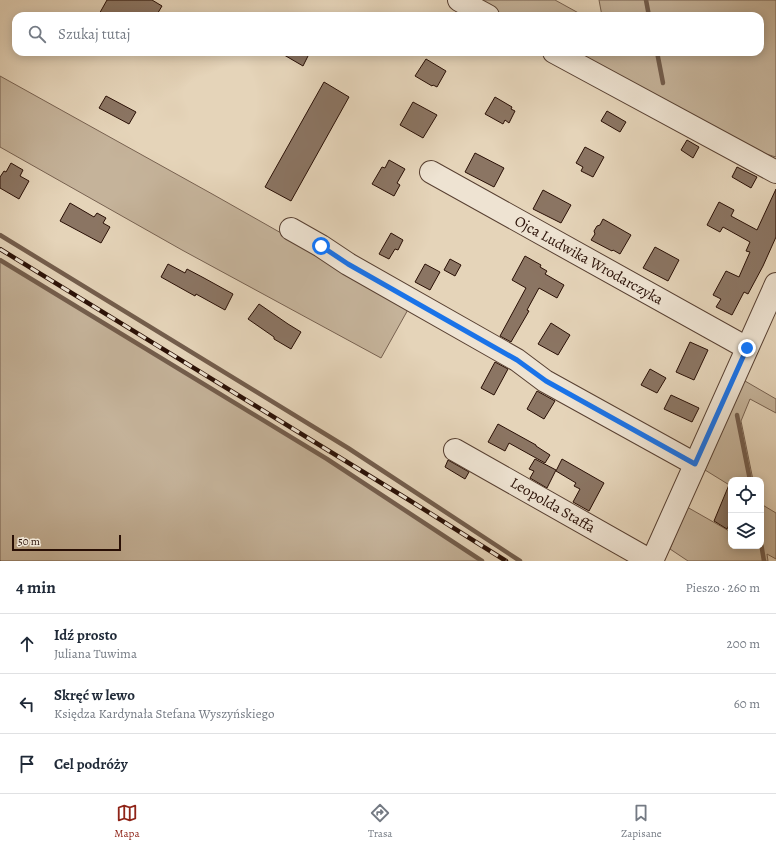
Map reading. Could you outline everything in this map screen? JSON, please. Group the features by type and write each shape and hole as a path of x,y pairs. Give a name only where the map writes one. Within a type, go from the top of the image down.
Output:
{"street":[{"path":"459,0 481,12"},
{"path":"561,56 776,172"},
{"name":"Ojca Ludwika Wrodarczyka","path":"431,172 747,348"},
{"path":"291,229 321,246 348,264 517,360 546,381 695,464"},
{"path":"651,561 776,284"},
{"name":"Leopolda Staffa","path":"455,450 651,561"}],"shaded area":[{"path":"477,0 555,0 577,12 499,12"},
{"path":"599,0 776,0 776,157 749,149 579,56 764,56 764,12 601,12"},
{"path":"0,76 410,306 381,358 182,250 0,147"},
{"path":"0,260 327,459 482,561 1,561"},
{"path":"745,381 776,399 776,413 750,399 741,421 752,477 728,477 728,484 705,470 736,395"},
{"path":"764,506 776,513 776,559 767,554 768,561 688,561 670,549 687,507 728,530 728,549 764,549"}],"building":[{"path":"107,0 152,0 162,6 158,12 100,12"},
{"path":"286,56 308,56 303,66"},
{"path":"426,59 446,71 437,87 432,86 415,76"},
{"path":"324,82 349,97 291,201 265,187"},
{"path":"106,96 136,112 129,124 99,108"},
{"path":"495,97 512,107 511,109 515,111 509,123 505,120 503,124 485,114"},
{"path":"413,102 437,115 423,138 400,125"},
{"path":"607,111 626,122 620,132 601,121"},
{"path":"687,140 699,147 693,158 681,150"},
{"path":"585,147 604,157 593,177 581,171 583,167 576,163"},
{"path":"475,153 504,168 494,187 465,172"},
{"path":"389,160 405,169 397,183 400,185 394,196 372,184 382,167 385,168"},
{"path":"11,163 23,170 20,176 29,181 19,199 0,188 0,177 4,171 6,172"},
{"path":"737,167 757,177 751,188 732,177"},
{"path":"776,189 776,237 748,294 744,292 732,315 716,307 721,299 713,295 726,271 739,277 750,252 746,251 750,242 723,227 720,232 707,225 719,202 734,210 731,216 757,230"},
{"path":"543,190 571,205 561,223 533,209"},
{"path":"70,203 94,217 97,213 106,218 103,223 110,227 101,243 60,221"},
{"path":"603,219 631,235 620,254 591,240 595,234 594,231"},
{"path":"391,233 403,240 398,250 395,249 389,259 379,254"},
{"path":"655,247 679,260 668,281 643,268"},
{"path":"525,256 541,265 540,267 547,271 545,274 564,285 557,298 539,288 527,310 529,311 511,342 500,336 526,288 512,280"},
{"path":"450,259 461,265 455,276 444,270"},
{"path":"168,264 185,273 187,269 233,294 225,310 196,294 195,296 161,277"},
{"path":"425,264 440,272 430,290 415,282"},
{"path":"259,304 301,332 291,349 274,339 274,337 248,319"},
{"path":"551,323 570,335 558,355 538,344"},
{"path":"690,342 708,350 694,380 676,372"},
{"path":"495,362 508,369 494,395 481,388"},
{"path":"650,369 666,378 657,393 641,385"},
{"path":"537,391 555,401 544,419 527,409"},
{"path":"671,395 699,408 692,422 664,409"},
{"path":"498,424 536,445 550,455 545,463 509,443 505,451 488,442"},
{"path":"535,459 556,470 547,488 530,478 534,471 529,469"},
{"path":"562,459 604,483 589,511 573,502 580,489 574,486 576,483 556,471"},
{"path":"448,460 469,472 465,479 445,467"},
{"path":"728,487 727,529 714,521"}],"waterway":[{"path":"646,0 648,12"},
{"path":"658,56 663,83"},
{"path":"0,235 348,448 520,561"},
{"path":"0,260 327,459 482,561"},
{"path":"737,415 749,477"},
{"path":"762,549 764,561"}],"railway":[{"path":"0,249 506,561"}],"route":[{"path":"321,246 348,264 517,360 546,381 695,464 747,348"}]}
